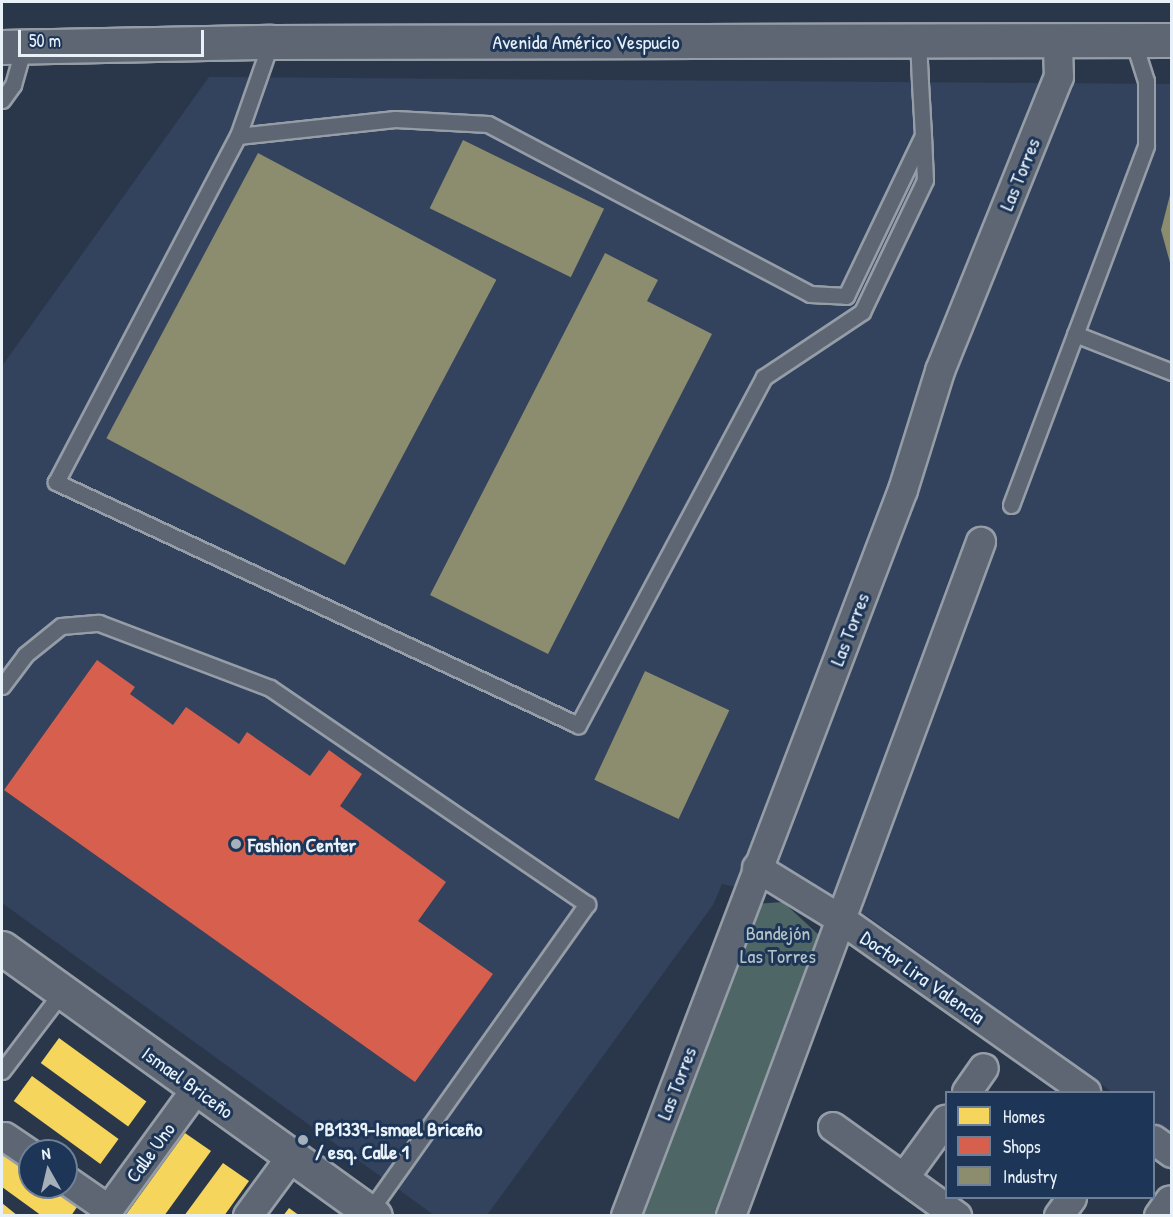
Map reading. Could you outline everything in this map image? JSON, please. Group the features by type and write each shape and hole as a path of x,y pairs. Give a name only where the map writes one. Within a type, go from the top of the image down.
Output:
{"main road":[{"name":"Avenida Américo Vespucio","path":"13,46 271,42 1172,40"},
{"name":"Ismael Briceño","path":"2,948 372,1214"}],"street":[{"name":"Las Torres","path":"626,1215 903,490 940,371 1059,77 1058,40"},
{"path":"731,1215 981,542"},
{"name":"Doctor Lira Valencia","path":"757,868 842,920 1085,1091"},
{"path":"967,1091 984,1068"},
{"name":"Calle Uno","path":"106,1212 197,1088"},
{"path":"904,1178 945,1121"},
{"path":"833,1127 957,1215"},
{"path":"5,1137 18,1146"},
{"path":"1155,1141 1172,1153"},
{"path":"248,1215 292,1156"},
{"path":"78,1190 106,1212"},
{"path":"1059,1215 1071,1199"}],"lane":[{"path":"271,42 238,136 56,482 578,725 764,377 861,312 925,180 918,40"},
{"path":"1011,505 1146,145 1149,118 1146,81 1133,40"},
{"path":"2,99 13,85 13,46"},
{"path":"238,136 395,119 488,124 810,294 846,296 923,135"},
{"path":"1075,334 1172,372"},
{"path":"2,686 25,655 61,626 99,623 270,688 586,904 372,1214"},
{"path":"2,1071 62,992"}],"shaded area":[{"path":"209,77 1171,84 1171,1135 1155,1123 1155,1091 1111,1091 866,915 722,884 713,905 487,1215 434,1215 2,903 2,366"}],"green space":[{"name":"Bandejón Las Torres","path":"783,902 820,936 715,1215 641,1216 755,904"}],"building: Homes":[{"path":"59,1038 146,1101 128,1127 41,1063"},
{"path":"32,1076 119,1139 100,1164 78,1148 78,1139 66,1139 14,1101"},
{"path":"185,1133 211,1151 164,1216 125,1216"},
{"path":"2,1148 18,1160 18,1199 2,1187"},
{"path":"223,1163 249,1181 224,1216 184,1216"},
{"path":"19,1199 72,1199 79,1204 71,1216 42,1216"},
{"path":"2,1203 18,1216 2,1216"},
{"path":"289,1208 300,1216 283,1216"}],"building: Shops":[{"name":"Fashion Center","path":"97,660 135,687 130,694 173,725 186,707 239,744 247,732 310,776 329,750 362,774 340,806 446,882 418,921 493,974 415,1082 4,790"}],"building: Industry":[{"path":"463,140 604,209 571,277 430,208"},
{"path":"258,153 496,280 345,565 106,438"},
{"path":"1172,187 1172,270 1161,230"},
{"path":"605,253 658,280 647,301 712,334 548,654 430,595"},
{"path":"645,671 729,710 679,819 594,780"}],"place":[{"name":"Fashion Center","path":"236,844"},
{"name":"PB1339-Ismael Briceño / esq. Calle 1","path":"303,1140"}]}
